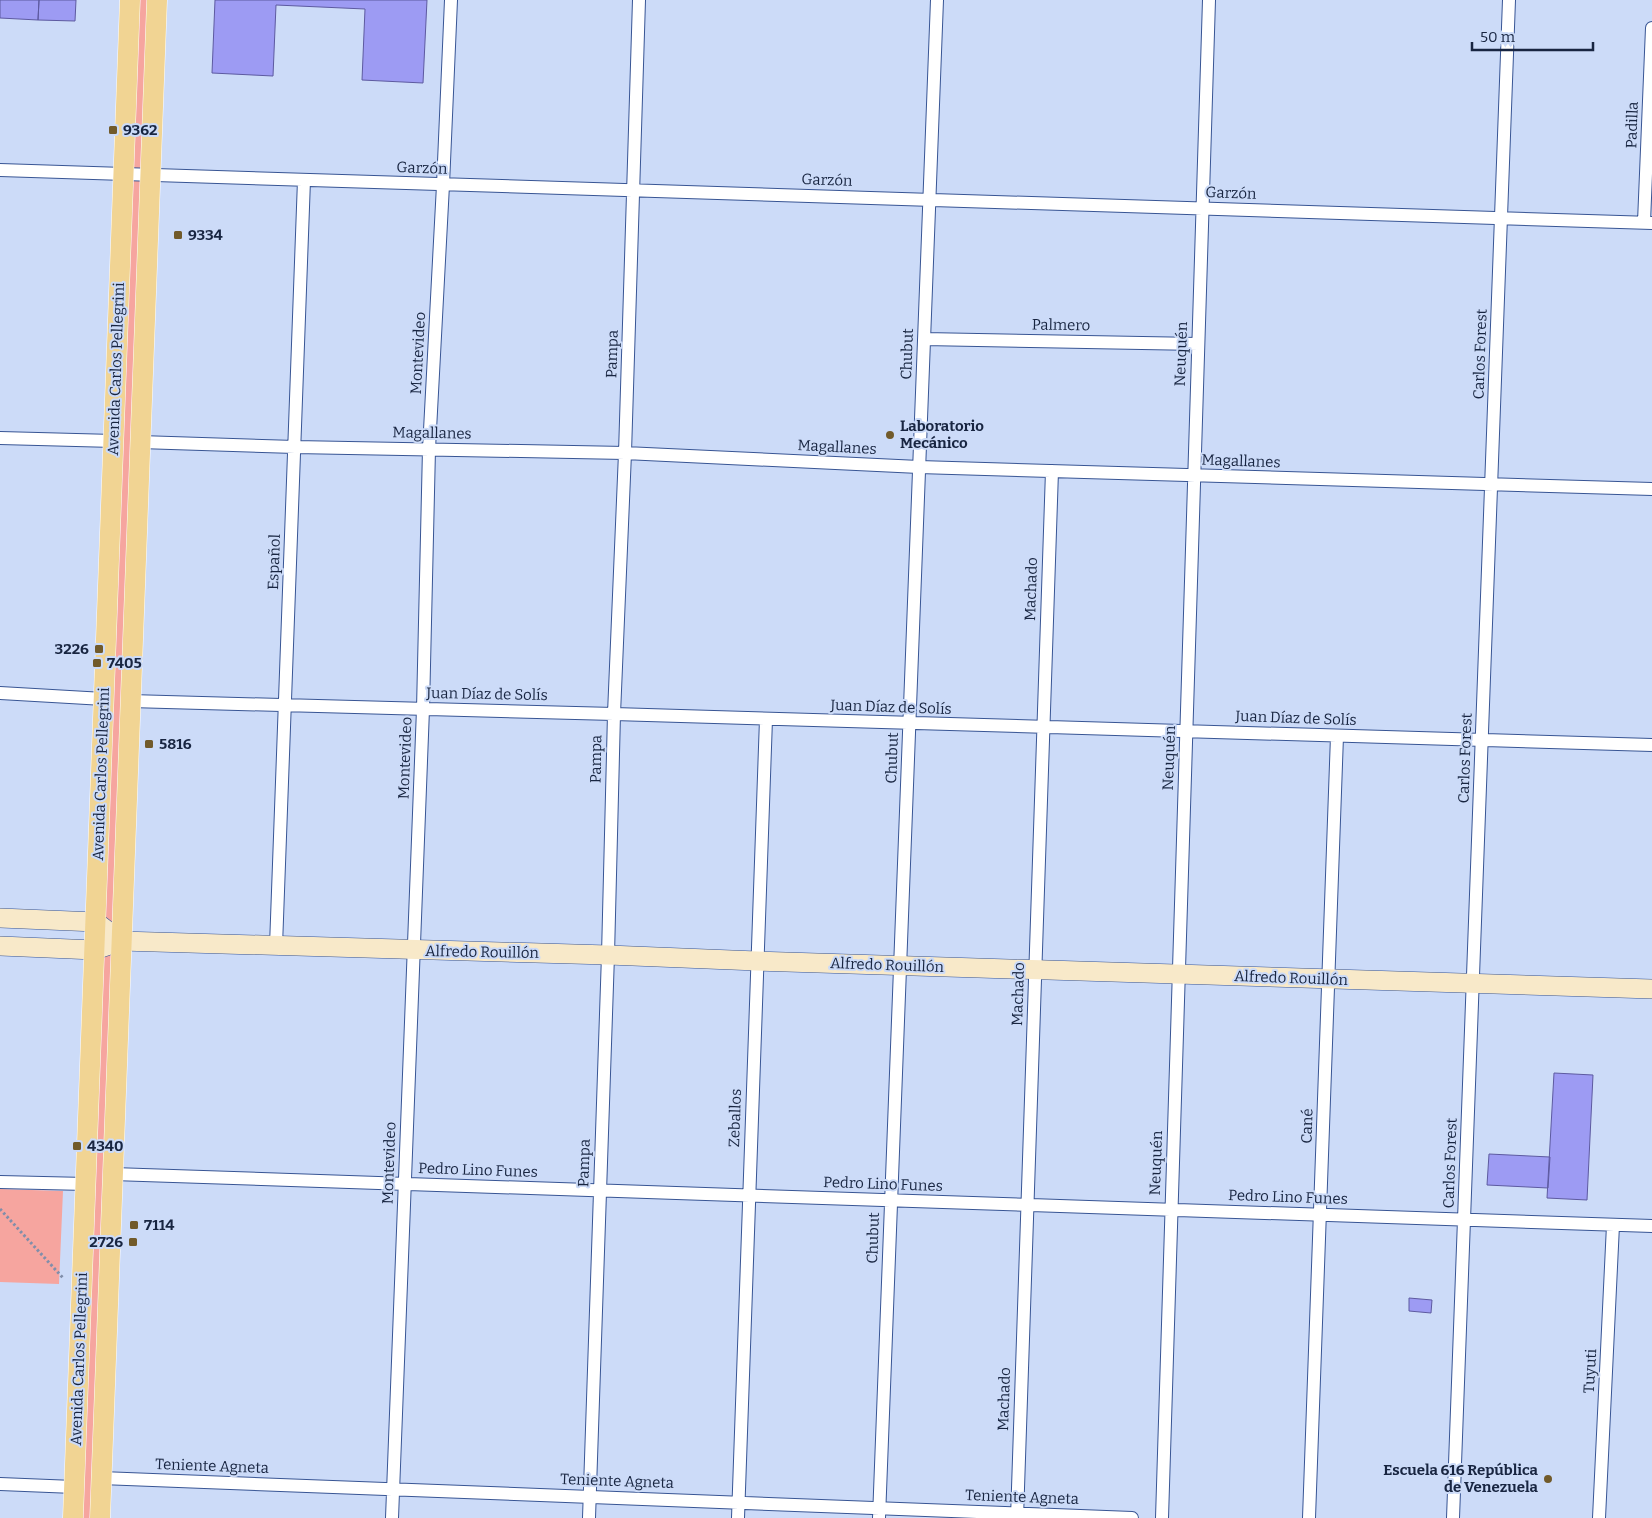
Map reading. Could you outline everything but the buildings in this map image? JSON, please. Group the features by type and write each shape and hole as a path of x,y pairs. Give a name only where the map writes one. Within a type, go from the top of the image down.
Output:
{"main road":[{"name":"Avenida Carlos Pellegrini","path":"73,1518 130,0"},
{"name":"Avenida Carlos Pellegrini","path":"100,1518 157,0"}],"street":[{"name":"Montevideo","path":"392,1518 423,709 429,449 444,184 451,0"},
{"name":"Pampa","path":"589,1518 639,0"},
{"name":"Chubut","path":"879,1513 937,0"},
{"name":"Neuquén","path":"1162,1518 1209,0"},
{"name":"Carlos Forest","path":"1453,1518 1509,0"},
{"name":"Padilla","path":"1648,223 1652,28"},
{"name":"Garzón","path":"0,170 1648,223"},
{"name":"Español","path":"276,946 304,180"},
{"name":"Palmero","path":"924,339 1198,344"},
{"path":"0,438 114,441"},
{"name":"Magallanes","path":"140,442 625,453 919,467 1652,489"},
{"name":"Machado","path":"1017,1516 1052,471"},
{"path":"0,693 104,699"},
{"name":"Juan Díaz de Solís","path":"130,701 1652,745"},
{"name":"Zeballos","path":"738,1518 766,719"},
{"name":"Cané","path":"1309,1518 1337,736"},
{"path":"0,918 96,922 121,941"},
{"path":"0,946 95,950 121,941"},
{"name":"Alfredo Rouillón","path":"121,941 1652,989"},
{"name":"Pedro Lino Funes","path":"112,1174 1652,1226"},
{"path":"0,1182 86,1184"},
{"name":"Tuyuti","path":"1598,1518 1614,1225"},
{"name":"Teniente Agneta","path":"101,1478 590,1496 738,1503 879,1513 1132,1518"},
{"path":"0,1484 74,1486"}],"path":[{"path":"0,1209 66,1281 82,1286"}],"shaded area":[{"path":"130,0 157,0 100,1518 73,1518"},
{"path":"0,1189 63,1191 59,1284 0,1282"}],"place":[{"name":"9362","path":"113,130"},
{"name":"9334","path":"178,235"},
{"name":"Laboratorio Mecánico","path":"890,435"},
{"name":"3226","path":"99,649"},
{"name":"7405","path":"97,663"},
{"name":"5816","path":"149,744"},
{"name":"4340","path":"77,1146"},
{"name":"7114","path":"134,1225"},
{"name":"2726","path":"133,1242"},
{"name":"Escuela 616 República de Venezuela","path":"1548,1479"}]}
